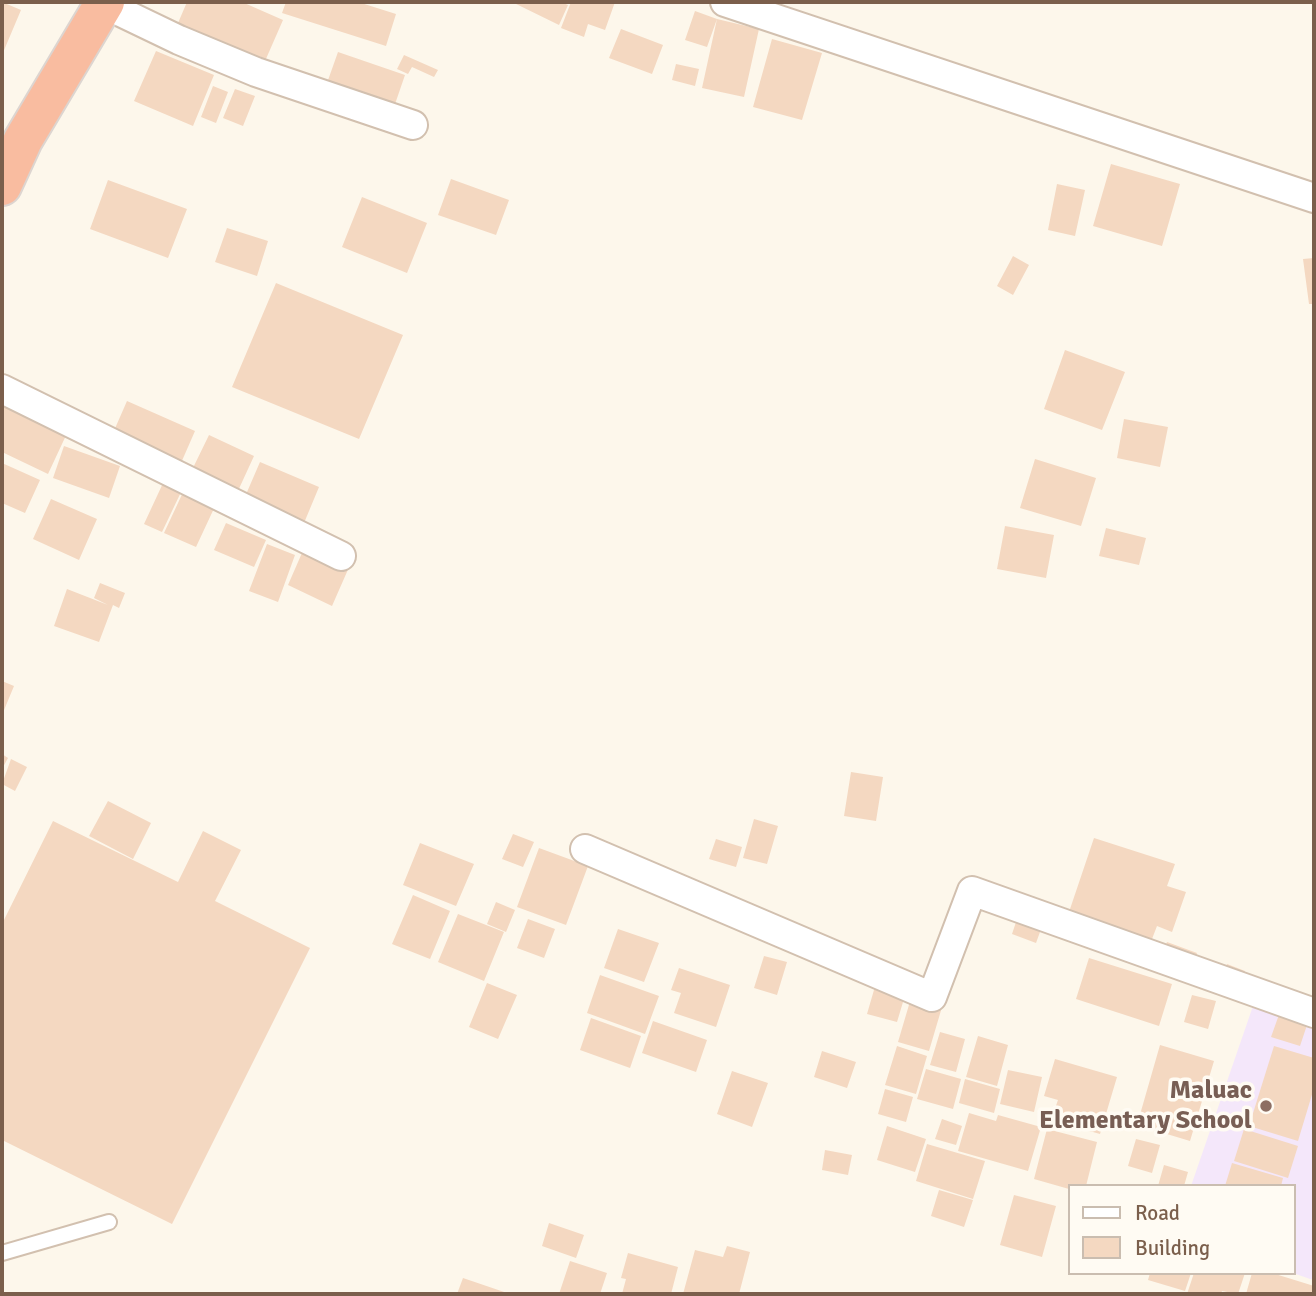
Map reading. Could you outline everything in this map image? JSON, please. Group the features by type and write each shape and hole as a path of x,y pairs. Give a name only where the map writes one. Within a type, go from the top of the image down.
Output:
{"highway":[{"path":"2,186 23,140 104,3"}],"street":[{"path":"725,2 1314,198"},
{"path":"104,3 179,40 256,72 413,125"},
{"path":"2,389 341,556"},
{"path":"585,849 932,997 972,891 1314,1013"}],"lane":[{"path":"2,1253 109,1222"}],"shaded area":[{"name":"Maluac Elementary School","path":"1253,1006 1314,1027 1313,1280 1295,1274 1295,1184 1192,1184"}],"building":[{"path":"2,2 21,10 2,55"},
{"path":"187,2 242,2 283,20 262,68 175,30"},
{"path":"286,2 358,2 396,14 386,46 282,13"},
{"path":"512,2 561,2 568,5 559,25"},
{"path":"571,2 615,2 605,30 588,24 584,37 561,28"},
{"path":"695,11 717,19 707,47 685,40"},
{"path":"717,19 759,29 744,97 702,88"},
{"path":"621,29 663,45 652,74 609,58"},
{"path":"772,39 822,53 802,120 753,107"},
{"path":"156,51 214,75 193,126 134,101"},
{"path":"338,52 405,75 394,107 327,83"},
{"path":"404,55 438,70 434,77 412,67 408,74 397,69"},
{"path":"676,64 699,69 695,86 672,80"},
{"path":"213,86 228,92 216,123 201,117"},
{"path":"235,89 255,96 243,126 223,118"},
{"path":"1111,164 1180,184 1162,246 1093,226"},
{"path":"451,179 509,200 496,235 438,215"},
{"path":"108,180 187,209 168,258 90,229"},
{"path":"1057,184 1085,190 1075,236 1048,230"},
{"path":"362,197 427,223 407,273 342,247"},
{"path":"227,228 268,241 257,276 215,262"},
{"path":"1013,256 1029,265 1013,295 997,286"},
{"path":"1314,258 1314,304 1309,304 1303,259"},
{"path":"276,283 403,335 359,439 232,387"},
{"path":"1065,350 1125,372 1102,430 1044,409"},
{"path":"2,397 69,429 48,474 2,452"},
{"path":"127,401 195,431 181,463 113,433"},
{"path":"1124,419 1168,427 1160,467 1117,458"},
{"path":"209,435 254,456 237,493 191,472"},
{"path":"64,446 120,466 109,498 53,478"},
{"path":"1035,459 1096,478 1081,526 1020,508"},
{"path":"260,462 319,487 304,523 244,499"},
{"path":"2,463 40,480 25,513 2,503"},
{"path":"164,481 182,490 162,532 144,524"},
{"path":"185,488 217,502 196,547 164,533"},
{"path":"51,499 97,519 79,560 33,539"},
{"path":"226,523 266,540 254,567 214,550"},
{"path":"1005,526 1054,535 1046,578 997,569"},
{"path":"1106,528 1146,538 1139,565 1099,556"},
{"path":"267,544 295,555 278,602 249,591"},
{"path":"305,546 350,565 332,606 288,585"},
{"path":"100,583 125,593 119,608 113,605 99,642 54,626 67,589 108,605 94,598"},
{"path":"2,681 14,686 2,715"},
{"path":"2,754 8,758 2,769"},
{"path":"11,759 27,767 15,791 2,784"},
{"path":"851,772 883,777 876,821 844,816"},
{"path":"108,801 151,823 133,859 89,836"},
{"path":"754,819 778,826 767,864 743,858"},
{"path":"53,821 178,882 203,831 241,850 215,901 310,948 172,1224 2,1140 2,924"},
{"path":"513,834 534,842 523,867 502,859"},
{"path":"1094,838 1175,864 1167,886 1186,892 1172,932 1157,926 1152,939 1069,912"},
{"path":"716,839 742,847 736,867 709,859"},
{"path":"420,843 474,864 456,906 403,885"},
{"path":"539,848 588,866 566,925 517,907"},
{"path":"413,895 450,911 430,959 392,944"},
{"path":"496,902 515,910 506,932 487,924"},
{"path":"1019,913 1044,921 1036,943 1012,934"},
{"path":"458,914 504,932 484,981 438,962"},
{"path":"528,919 555,929 544,958 517,948"},
{"path":"618,929 659,943 644,982 604,968"},
{"path":"1167,942 1197,953 1192,967 1162,955"},
{"path":"764,956 787,962 777,995 754,988"},
{"path":"1089,958 1172,984 1159,1026 1076,999"},
{"path":"1227,964 1245,971 1240,984 1222,977"},
{"path":"679,968 730,985 716,1027 674,1013 681,993 671,990"},
{"path":"600,975 659,996 645,1034 587,1013"},
{"path":"487,983 517,995 498,1039 469,1027"},
{"path":"876,983 906,992 897,1022 867,1014"},
{"path":"1192,995 1216,1001 1208,1029 1184,1022"},
{"path":"911,998 942,1007 929,1051 898,1042"},
{"path":"1281,1009 1309,1019 1300,1046 1271,1037"},
{"path":"591,1018 641,1036 630,1068 580,1050"},
{"path":"653,1021 707,1040 696,1072 642,1053"},
{"path":"940,1032 965,1039 956,1072 930,1065"},
{"path":"978,1036 1008,1045 997,1086 966,1077"},
{"path":"1160,1045 1214,1061 1190,1141 1137,1125"},
{"path":"897,1046 927,1056 916,1094 885,1085"},
{"path":"1274,1046 1314,1058 1314,1088 1298,1141 1249,1126"},
{"path":"822,1051 856,1062 847,1088 814,1077"},
{"path":"1055,1059 1117,1077 1100,1134 1051,1120 1058,1100 1044,1096"},
{"path":"926,1069 961,1079 953,1109 917,1099"},
{"path":"1008,1070 1042,1077 1034,1112 1000,1104"},
{"path":"732,1071 768,1083 752,1127 717,1114"},
{"path":"965,1079 1000,1089 994,1113 959,1103"},
{"path":"885,1089 913,1097 906,1122 878,1114"},
{"path":"969,1113 996,1121 998,1115 1041,1127 1028,1171 958,1151"},
{"path":"942,1119 962,1126 956,1145 935,1139"},
{"path":"887,1126 926,1139 915,1172 877,1160"},
{"path":"1047,1129 1097,1142 1086,1184 1068,1184 1068,1189 1034,1179"},
{"path":"1244,1129 1298,1146 1288,1178 1234,1161"},
{"path":"1136,1139 1160,1145 1152,1173 1128,1166"},
{"path":"927,1144 985,1161 973,1199 916,1181"},
{"path":"825,1150 852,1155 848,1175 822,1170"},
{"path":"1232,1163 1283,1178 1282,1184 1226,1184"},
{"path":"1164,1165 1188,1172 1185,1184 1159,1184"},
{"path":"939,1190 973,1200 964,1227 931,1216"},
{"path":"1014,1195 1056,1206 1042,1257 1000,1245"},
{"path":"549,1223 584,1235 576,1258 542,1246"},
{"path":"727,1246 750,1252 739,1294 683,1294 695,1250 723,1257"},
{"path":"628,1253 678,1267 671,1294 622,1294 626,1279 621,1278"},
{"path":"570,1261 607,1273 600,1294 559,1294"},
{"path":"1149,1275 1190,1275 1185,1291 1148,1280"},
{"path":"1193,1275 1244,1275 1238,1294 1222,1291 1221,1294 1187,1294"},
{"path":"1251,1275 1278,1275 1314,1286 1314,1294 1246,1294"},
{"path":"463,1278 510,1294 457,1294"}],"place":[{"name":"Maluac Elementary School","path":"1266,1106"}]}
